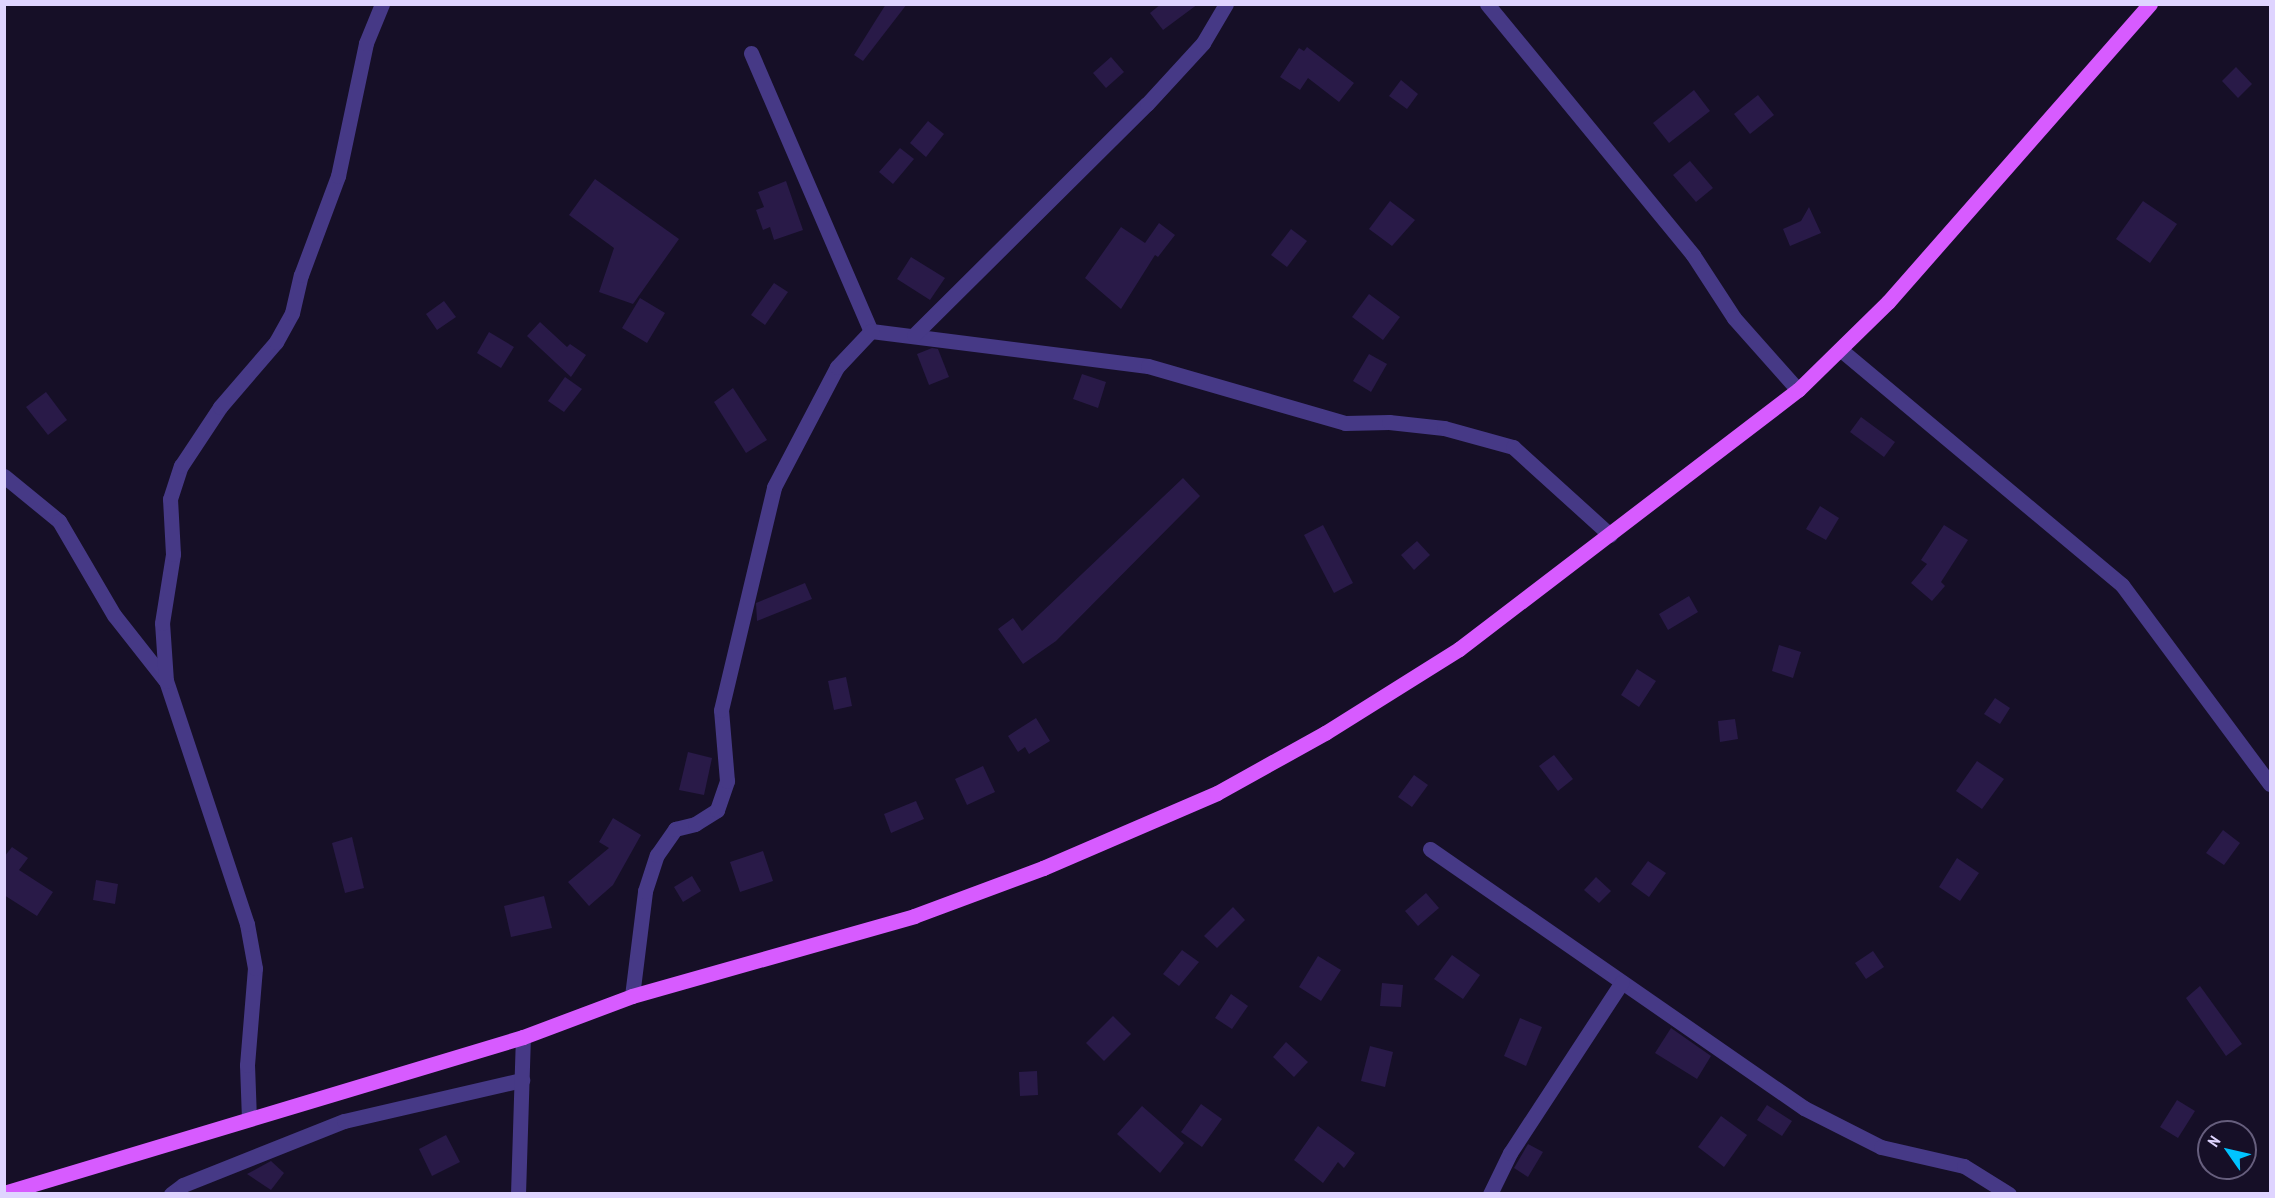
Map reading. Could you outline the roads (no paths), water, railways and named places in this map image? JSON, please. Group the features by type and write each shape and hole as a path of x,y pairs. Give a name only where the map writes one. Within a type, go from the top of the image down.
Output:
{"main road":[{"path":"4,1193 523,1037 632,996 914,916 1043,868 1217,793 1325,733 1459,649 1798,390 1841,350 1965,218 2150,4"}],"street":[{"path":"249,1119 247,1065 255,968 247,924 166,681 162,622 173,554 170,499 181,466 220,407 276,342 292,313 301,275 338,176 366,43 382,4"},
{"path":"914,335 1147,104 1203,43 1226,4"},
{"path":"1487,4 1694,255 1734,318 1798,390"},
{"path":"751,53 871,332"},
{"path":"632,996 645,891 657,855 675,829 695,824 717,810 727,781 721,710 774,487 837,367 871,332 914,335 1148,366 1345,423 1389,422 1444,428 1513,447 1610,535"},
{"path":"1841,350 2122,585 2271,784"},
{"path":"4,476 59,520 114,615 166,681"},
{"path":"1430,849 1804,1108 1881,1147 1964,1166 2008,1194"},
{"path":"1490,1194 1510,1153 1622,982"},
{"path":"518,1194 523,1037"},
{"path":"171,1194 183,1185 344,1121 522,1080"}]}
